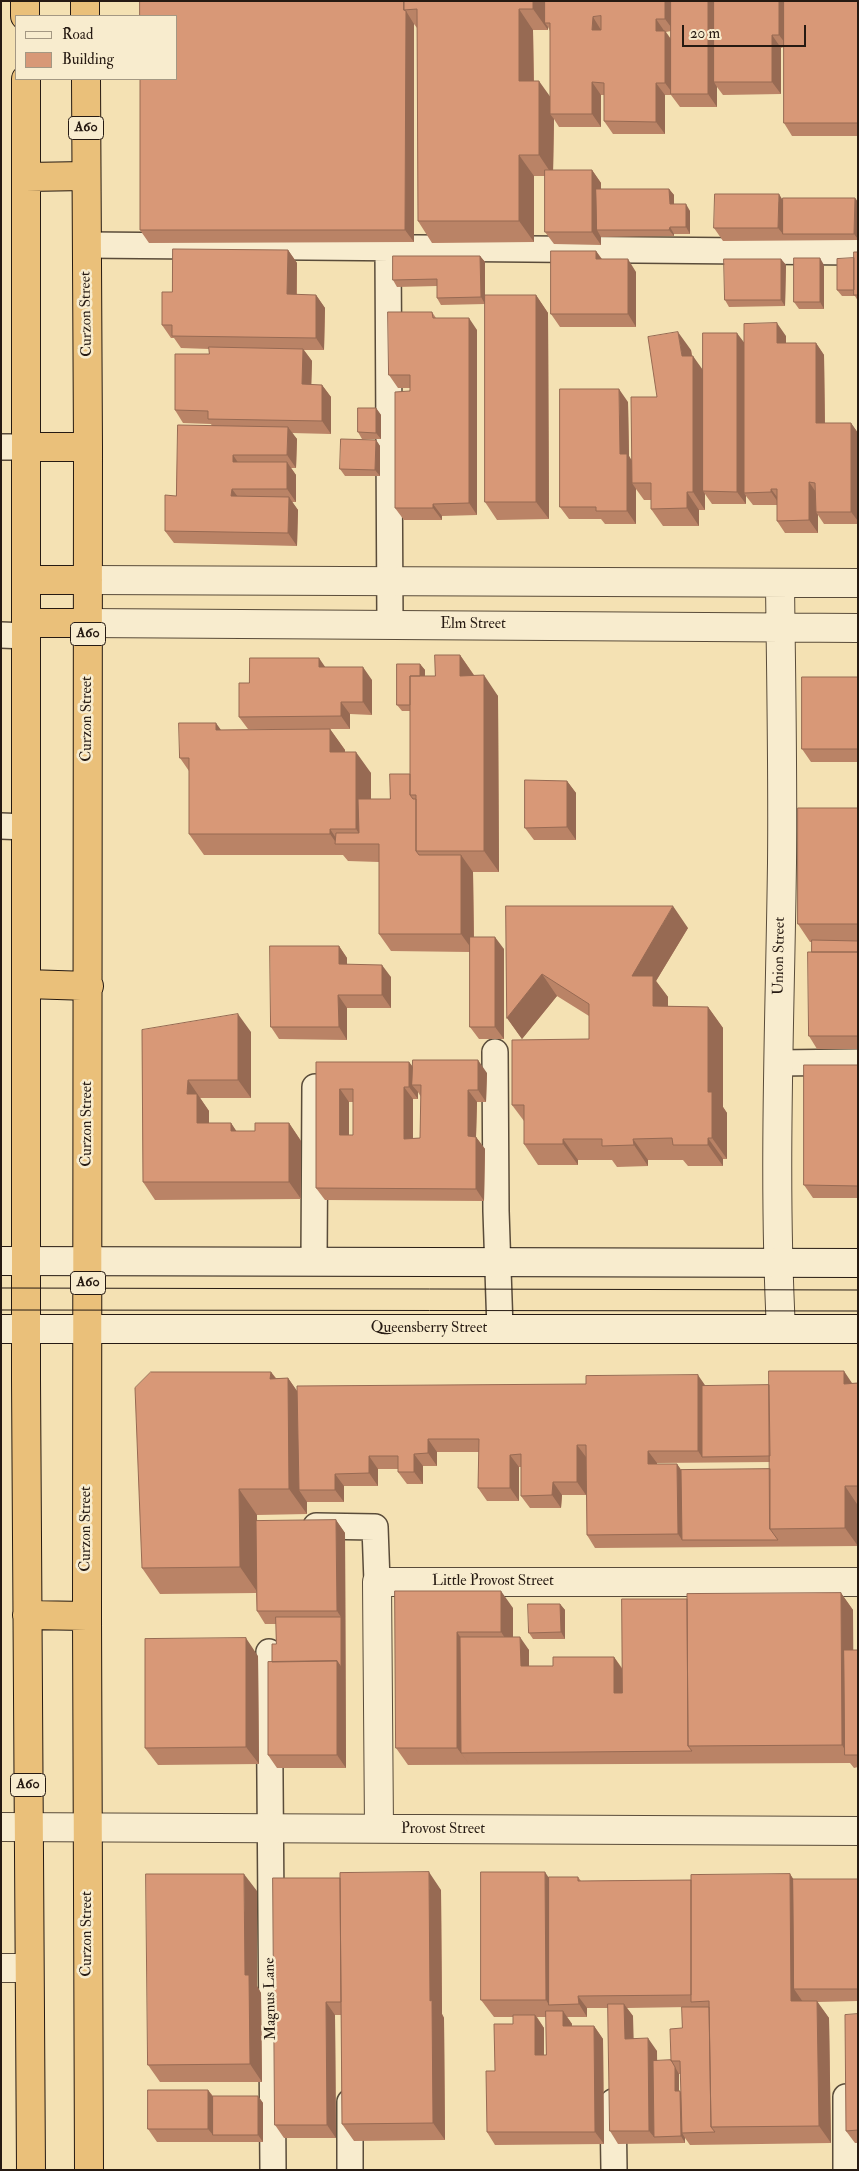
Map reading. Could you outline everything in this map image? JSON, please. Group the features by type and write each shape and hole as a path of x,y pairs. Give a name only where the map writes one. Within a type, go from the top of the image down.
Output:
{"highway":[{"path":"25,1 25,15"},
{"path":"85,1 85,15"},
{"name":"A60","path":"26,80 26,176 14,447 26,580 18,631 14,826 26,984 14,1261 14,1329 27,1615 28,1968 31,2170"},
{"name":"Curzon Street","path":"86,80 88,447 88,1329 86,1616 89,2170"},
{"path":"26,176 86,176"},
{"path":"14,447 88,447"},
{"path":"26,580 88,580"},
{"path":"18,631 88,623"},
{"path":"26,984 88,986"},
{"path":"27,1615 86,1616"}],"street":[{"path":"88,580 858,583"},
{"name":"Union Street","path":"780,583 780,627 794,810 778,1063 778,1262 781,1329"},
{"name":"Elm Street","path":"88,623 858,628"},
{"path":"14,1261 858,1263"},
{"name":"Queensberry Street","path":"14,1329 858,1329"},
{"path":"377,1582 379,1829"},
{"name":"Little Provost Street","path":"377,1582 858,1582"},
{"name":"Provost Street","path":"1,1827 858,1831"},
{"path":"1,1968 28,1968"}],"lane":[{"path":"87,245 858,252"},
{"path":"388,247 390,625"},
{"path":"496,1052 500,1329"},
{"path":"778,1063 858,1062"},
{"path":"314,1262 315,1087"},
{"path":"316,1526 375,1527 377,1582"},
{"name":"Magnus Lane","path":"269,1652 272,2170"},
{"path":"612,2076 614,2170"},
{"path":"846,2076 846,2170"},
{"path":"350,2082 350,2170"}],"building":[{"path":"140,1 404,1 404,10 406,11 405,230 140,230 140,80 178,80 178,15 140,15"},
{"path":"404,1 533,1 533,9 519,9 519,81 539,81 539,155 519,155 519,221 418,221 417,9 404,10"},
{"path":"545,1 665,1 665,19 656,19 656,31 665,31 665,83 656,83 656,122 604,121 604,83 592,82 592,114 550,114 550,23 545,23","holes":["601,16 601,30 592,30 593,17"]},
{"path":"671,1 708,1 708,94 671,94"},
{"path":"714,1 779,1 779,35 772,35 772,82 714,82"},
{"path":"784,1 858,1 858,123 784,123"},
{"path":"545,170 592,170 592,232 545,232"},
{"path":"596,189 669,189 670,204 686,204 686,227 670,227 669,230 597,230"},
{"path":"715,194 779,194 778,228 714,228"},
{"path":"783,198 855,198 854,234 783,234"},
{"path":"173,249 288,250 287,294 316,295 316,338 172,336 172,325 162,325 162,292 172,292"},
{"path":"551,251 596,251 596,259 628,259 628,314 551,314"},
{"path":"854,252 858,252 858,295 854,295"},
{"path":"393,256 480,256 481,297 437,298 437,279 393,280"},
{"path":"794,258 820,258 820,302 794,302"},
{"path":"854,258 854,290 837,290 837,259"},
{"path":"724,259 781,259 781,300 725,300"},
{"path":"485,295 536,295 536,502 485,502"},
{"path":"388,312 432,312 433,318 469,318 469,503 433,504 433,508 395,508 395,392 410,391 410,375 389,375"},
{"path":"777,323 777,343 816,343 816,423 851,423 851,512 816,512 815,483 809,482 809,520 777,521 777,489 771,489 771,492 744,493 744,324"},
{"path":"678,332 682,356 693,356 693,492 687,492 687,508 651,509 651,483 632,483 631,397 657,397 648,337"},
{"path":"703,333 737,333 737,492 703,491"},
{"path":"209,347 303,349 302,384 322,385 322,421 208,419 208,411 175,410 175,354 209,354"},
{"path":"560,389 619,389 620,454 627,454 627,511 596,511 596,507 560,507"},
{"path":"358,408 376,408 376,433 358,432"},
{"path":"178,425 288,427 287,455 233,455 233,462 287,462 287,489 232,489 231,496 289,497 288,533 165,531 165,495 176,496"},
{"path":"341,439 376,440 375,470 340,469"},
{"path":"435,655 460,655 460,676 484,675 484,851 416,851 416,795 410,795 410,676 435,676"},
{"path":"250,658 319,658 319,667 363,667 363,702 341,702 341,716 239,717 239,683 249,683"},
{"path":"397,664 420,664 420,676 410,676 410,705 397,705"},
{"path":"802,677 858,677 858,749 802,749"},
{"path":"179,723 216,723 216,730 330,729 330,752 356,752 356,829 330,829 330,834 189,834 189,758 180,758"},
{"path":"390,774 410,774 410,795 413,799 416,799 416,851 419,855 461,855 461,934 379,934 379,844 335,844 336,833 359,833 358,799 390,799"},
{"path":"525,780 567,781 567,827 525,828"},
{"path":"798,808 858,808 858,924 798,924"},
{"path":"506,906 673,906 632,976 653,976 653,1006 708,1007 708,1092 712,1092 712,1138 708,1138 708,1145 673,1145 672,1138 633,1139 634,1145 602,1146 602,1139 563,1139 563,1144 524,1144 524,1105 512,1105 512,1040 589,1039 589,1004 542,974 507,1018"},
{"path":"470,937 495,937 495,1027 470,1027"},
{"path":"812,940 858,941 858,952 812,952"},
{"path":"270,946 339,946 339,964 382,965 382,995 338,995 339,1027 271,1027"},
{"path":"808,952 858,952 858,1036 809,1036"},
{"path":"238,1014 238,1080 188,1080 187,1094 197,1094 197,1123 231,1123 231,1131 255,1131 255,1123 289,1123 289,1182 143,1182 142,1030"},
{"path":"413,1060 478,1060 478,1090 468,1090 468,1136 476,1137 476,1189 316,1188 316,1062 409,1062 409,1087 404,1087 404,1139 420,1138 421,1085 412,1085","holes":["340,1089 353,1089 353,1135 340,1135"]},
{"path":"804,1065 858,1065 858,1186 804,1185"},
{"path":"769,1371 844,1371 844,1384 858,1383 858,1486 845,1486 845,1528 770,1529"},
{"path":"151,1372 271,1372 270,1379 288,1378 289,1489 239,1489 240,1567 142,1568 135,1388"},
{"path":"698,1375 698,1451 648,1451 648,1464 677,1464 678,1534 587,1535 586,1445 577,1445 577,1482 553,1482 552,1495 521,1496 521,1454 510,1455 510,1488 478,1488 479,1439 428,1439 428,1453 414,1454 414,1472 398,1472 398,1456 369,1456 369,1473 335,1474 335,1490 299,1490 297,1386 586,1384 586,1376"},
{"path":"769,1385 770,1456 702,1457 702,1386"},
{"path":"770,1469 770,1529 778,1540 682,1540 681,1470"},
{"path":"336,1520 337,1611 257,1611 256,1521"},
{"path":"395,1591 501,1591 501,1632 457,1632 457,1748 396,1748"},
{"path":"841,1593 842,1745 688,1746 687,1594"},
{"path":"622,1599 687,1599 688,1746 692,1751 461,1753 460,1637 520,1637 521,1666 553,1666 553,1657 614,1657 614,1693 622,1693"},
{"path":"528,1604 560,1604 561,1632 529,1633"},
{"path":"276,1617 341,1617 341,1667 337,1661 272,1662 272,1644 276,1644"},
{"path":"246,1638 246,1747 145,1748 145,1639"},
{"path":"844,1650 858,1650 858,1755 845,1755"},
{"path":"337,1661 337,1755 268,1755 268,1662"},
{"path":"429,1872 433,2123 342,2124 340,1873"},
{"path":"481,1872 545,1872 546,2000 481,2000"},
{"path":"146,1874 244,1874 245,1975 249,1975 250,2064 148,2065"},
{"path":"790,1874 791,2001 817,2001 819,2126 711,2127 709,2001 691,2002 691,1875"},
{"path":"549,1877 578,1877 578,1881 691,1880 691,1995 578,1996 579,2004 549,2005"},
{"path":"273,1878 340,1878 341,2002 326,2002 327,2125 275,2125"},
{"path":"793,1879 858,1879 858,1989 794,1989"},
{"path":"608,2004 624,2004 625,2039 648,2038 649,2131 610,2131"},
{"path":"682,2007 709,2007 711,2127 715,2132 682,2133 680,2061 671,2061 670,2029 682,2028"},
{"path":"546,2011 563,2011 563,2026 594,2026 595,2132 487,2132 486,2071 495,2071 494,2024 513,2024 513,2015 535,2015 535,2055 546,2055"},
{"path":"858,2014 858,2130 846,2131 845,2015"},
{"path":"671,2060 675,2067 675,2091 680,2091 681,2136 654,2137 653,2061"},
{"path":"148,2090 208,2090 208,2129 148,2129"},
{"path":"213,2096 258,2096 258,2135 213,2135"}],"tram line":[{"path":"1,1288 858,1290"},
{"path":"1,1310 858,1311"}]}
